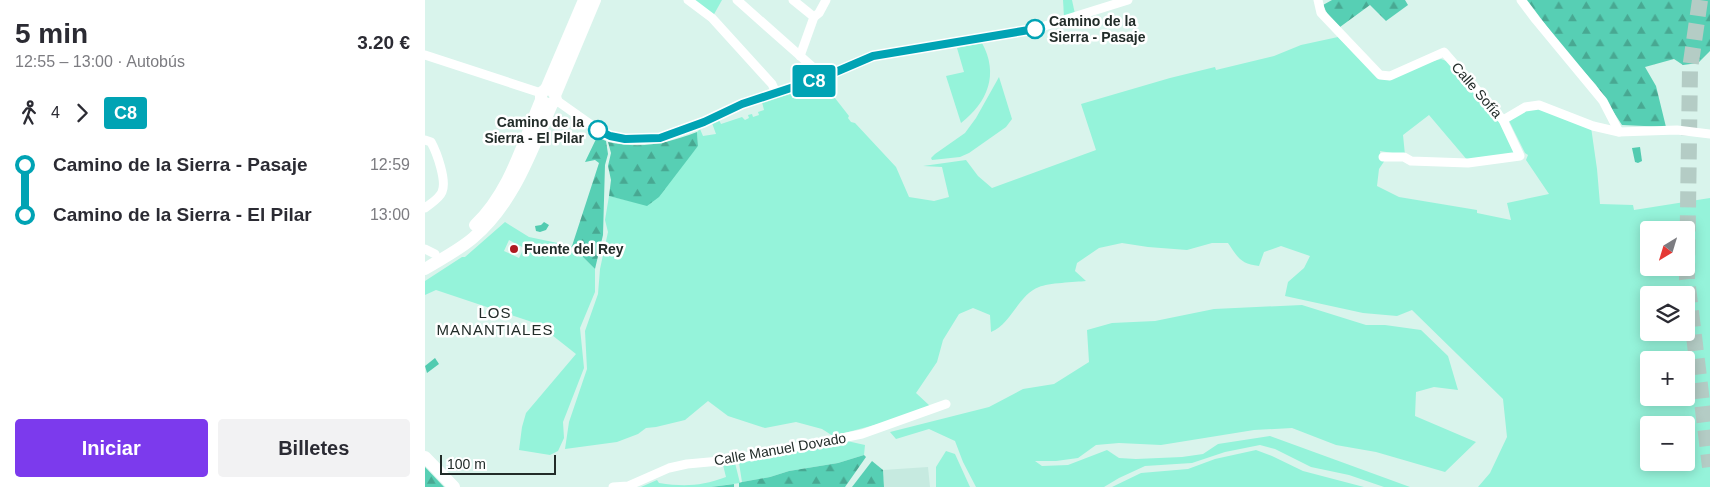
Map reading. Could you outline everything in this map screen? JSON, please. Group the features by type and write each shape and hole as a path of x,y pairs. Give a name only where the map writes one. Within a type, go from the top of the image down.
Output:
{"main road":[{"path":"425,269 471,240 496,216 517,183 584,0"},
{"path":"428,254 466,233 483,218 498,197 549,97 595,0"},
{"path":"425,457 454,487"}],"street":[{"path":"688,0 712,18 772,84 775,93"},
{"path":"737,0 824,77"},
{"path":"793,0 814,17"},
{"path":"800,56 814,17 819,13 826,0"},
{"path":"425,55 549,97 597,130 610,136 646,140 674,134 742,104 824,77 873,56 1035,29 1129,0"},
{"name":"Calle Sofía","path":"1318,0 1321,13 1380,75 1389,76 1444,52 1503,120 1520,156 1468,164 1411,161 1404,157 1383,157"},
{"path":"1521,0 1603,101 1619,132"},
{"path":"1503,120 1525,107 1539,104 1593,126 1619,132 1677,130 1710,134"},
{"path":"425,140 431,142 436,151 444,190 438,198 425,208"},
{"name":"Calle Manuel Dovado","path":"613,487 628,486 669,468 687,464 731,460 862,434 946,404"}],"shaded area":[{"path":"692,0 722,0 713,16"},
{"path":"1063,0 1072,0 1075,14 1064,17"},
{"path":"1338,37 1377,76 1441,59 1449,62 1497,117 1515,153 1468,161 1429,115 1403,135 1405,155 1380,151 1381,159 1385,160 1379,169 1377,186 1399,197 1477,210 1477,213 1511,220 1507,203 1549,194 1526,160 1528,155 1525,153 1508,119 1536,107 1591,127 1600,204 1633,205 1634,210 1710,198 1710,487 1478,487 1490,473 1507,437 1503,399 1412,310 1397,316 1363,313 1285,296 1288,282 1304,268 1310,256 1281,246 1264,252 1259,266 1244,262 1228,243 1212,243 1187,250 1122,243 1099,248 1077,263 1075,271 1086,281 1039,287 1020,302 1004,323 991,332 990,315 973,308 959,314 943,340 937,362 916,393 930,406 882,423 833,436 822,429 796,422 765,428 728,416 708,401 685,420 646,428 638,434 617,442 565,449 569,422 587,369 585,331 598,294 600,269 608,232 605,220 609,196 647,205 698,146 697,132 700,129 703,136 716,134 712,123 719,120 721,124 742,117 745,120 749,118 748,115 752,114 753,117 759,115 758,112 764,110 762,102 824,84 849,116 848,118 851,122 855,123 896,167 909,197 934,201 949,197 942,167 923,166 966,160 978,176 992,188 1096,150 1081,104 1170,78 1215,67 1216,70 1274,56 1301,45"},
{"path":"982,43 990,66 988,87 978,106 961,123 946,76 964,72 957,48"},
{"path":"999,77 1012,119 1006,127 969,153 960,157 932,160 931,158 935,154 965,133 976,118"},
{"path":"1640,147 1642,161 1638,163 1635,162 1632,148"},
{"path":"505,222 529,237 572,246 595,269 595,292 580,328 584,368 563,422 564,438 558,451 550,455 519,450 522,427 526,413 576,354 538,324 436,290 425,295 425,281 462,257 465,257","holes":["509,240 524,248 519,258 504,251"]},
{"path":"544,222 549,225 546,230 536,231 535,226 541,225"},
{"path":"1302,305 1366,325 1385,325 1421,330 1448,356 1458,390 1434,387 1416,392 1415,416 1476,442 1445,472 1376,452 1336,445 1292,428 1254,430 1161,445 1119,443 1096,445 1078,458 1035,461 1042,466 1068,465 1107,450 1119,458 1182,457 1203,454 1218,444 1270,436 1410,487 1384,487 1349,475 1311,467 1275,449 1260,445 1225,452 1192,463 1145,466 1104,487 976,487 955,441 929,429 896,439 890,432 989,407 1023,389 1054,384 1089,362 1087,330 1112,323 1155,321 1214,309"},
{"path":"435,358 439,364 427,373 425,366"},
{"path":"847,441 865,445 864,455 838,463 789,471 770,477 742,482 739,463"},
{"path":"1256,450 1303,471 1364,487 1112,487 1141,473 1188,469 1215,459"},
{"path":"946,451 955,454 970,487 936,487 936,467"},
{"path":"735,463 740,483 711,487 641,487 657,480 659,483 677,485 709,482 726,477 723,465"},
{"path":"928,467 930,487 884,487 883,470"}],"green space":[{"path":"1332,0 1405,0 1408,5 1386,21 1370,5 1340,27 1328,15 1323,5"},
{"path":"1527,0 1710,0 1710,51 1698,63 1683,65 1674,59 1645,67 1656,86 1666,127 1622,125 1596,85 1563,48"},
{"path":"697,132 698,146 659,197 647,206 609,196 611,180 608,166 611,153 608,142 632,145 653,144 674,140"},
{"path":"597,137 606,141 608,154 605,165 603,235 595,269 572,246 599,163 595,160 585,162"},
{"path":"864,455 866,457 845,487 739,487 739,483 742,482 770,477 789,471 838,463"},
{"path":"872,461 883,470 884,487 852,487"},
{"path":"425,467 444,487 425,487"},
{"path":"734,484 734,487 711,487"}],"tunnel":[{"path":"1700,0 1690,69 1687,279 1710,467"}],"bus line":[{"name":"C8","path":"598,130 610,136 625,139 646,140 660,138 704,122 742,104 824,77 873,56 1035,29"}],"place":[{"name":"Camino de la Sierra - Pasaje","path":"1035,29"},
{"name":"Camino de la Sierra - El Pilar","path":"598,130"},
{"name":"Fuente del Rey","path":"514,249"}],"district":[{"name":"LOS MANANTIALES","path":"495,322"}]}
